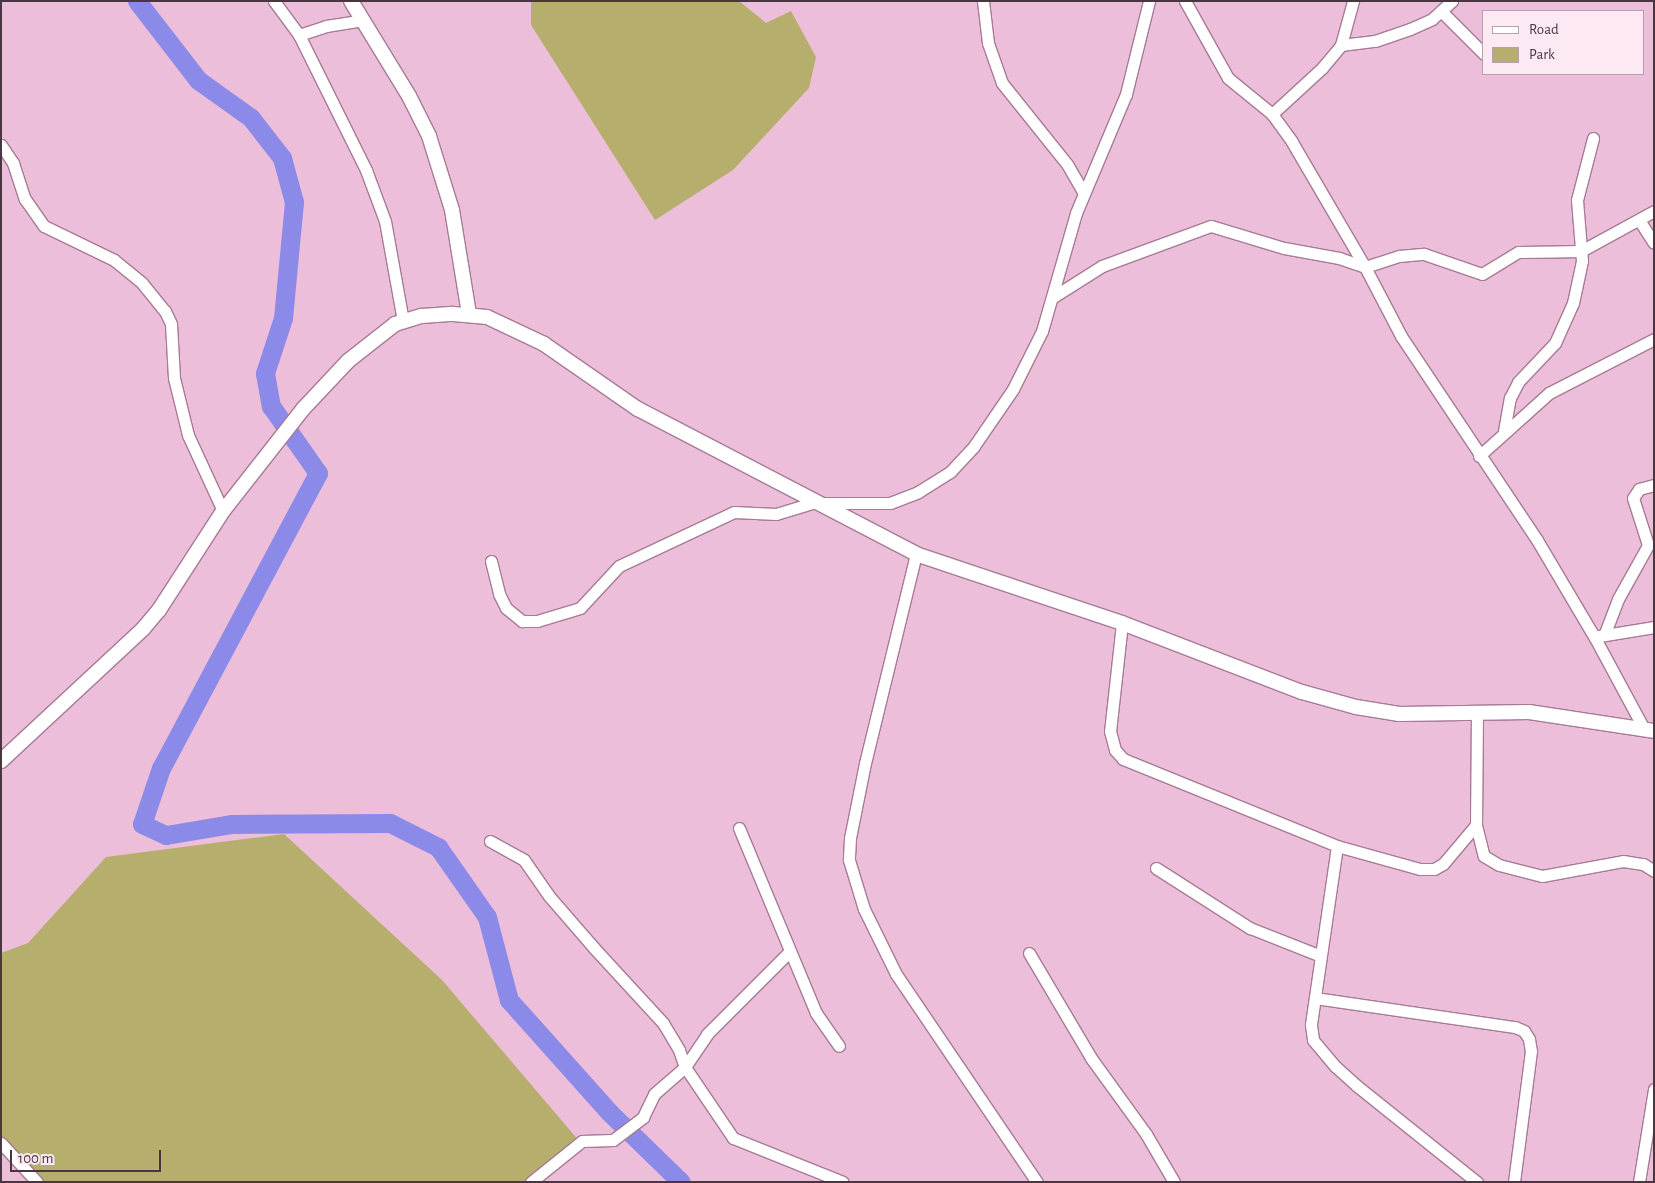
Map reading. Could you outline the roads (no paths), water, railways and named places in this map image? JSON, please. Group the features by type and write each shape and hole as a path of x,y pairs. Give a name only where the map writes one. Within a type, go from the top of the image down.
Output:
{"street":[{"path":"274,1 299,35 366,170 385,221 404,320"},
{"path":"351,1 409,96 429,136 452,210 469,314"},
{"path":"982,1 989,49 1002,84 1066,164 1084,193"},
{"path":"491,561 506,608 522,621 537,620 580,608 619,566 734,512 776,514 812,502 890,503 918,492 950,472 974,446 1013,388 1042,331 1053,297 1069,233 1084,193 1104,153 1126,94 1149,1"},
{"path":"1185,1 1228,78 1272,114 1292,142 1365,267 1401,336 1479,456 1600,635 1649,730"},
{"path":"1272,114 1322,68 1341,45 1353,1"},
{"path":"1341,45 1383,39 1422,24 1452,1"},
{"path":"1441,11 1482,52"},
{"path":"299,35 326,26 362,20"},
{"path":"1504,431 1506,407 1518,382 1548,353 1560,333 1575,294 1581,251 1577,200 1593,138"},
{"path":"1,144 14,163 25,199 44,226 114,260 142,283 166,311 171,324 174,378 188,435 223,511"},
{"path":"1053,297 1102,266 1211,226 1284,248 1339,258 1365,267 1399,256 1424,254 1482,274 1518,252 1581,251 1654,211"},
{"path":"1639,220 1654,243"},
{"path":"1,761 144,629 159,610 223,511 303,409 376,336 404,320 469,314 488,318 544,344 638,409 812,502 916,554 1122,623 1340,703 1399,714 1529,712 1649,730"},
{"path":"1479,456 1504,431 1548,393 1654,339"},
{"path":"1600,635 1648,545 1633,498 1640,489 1654,485"},
{"path":"916,554 865,763 850,838 850,860 864,909 896,974 980,1102 1037,1182"},
{"path":"1122,623 1110,731 1112,745 1119,755 1165,777 1337,846 1428,870 1443,864 1476,825"},
{"path":"1600,635 1654,627"},
{"path":"1477,713 1476,825 1484,856 1531,874 1556,875 1623,861 1643,864 1654,871"},
{"path":"739,828 816,1013 839,1046"},
{"path":"490,841 524,860 549,896 594,948 664,1023 680,1050 684,1067 733,1138 843,1182"},
{"path":"1337,846 1311,1033 1318,1048 1357,1086 1477,1182"},
{"path":"1156,868 1250,928 1321,956"},
{"path":"531,1182 582,1141 613,1140 643,1117 654,1094 684,1067 707,1034 789,952"},
{"path":"1029,952 1091,1058 1146,1134 1174,1182"},
{"path":"1315,998 1515,1027 1524,1031 1529,1039 1531,1051 1514,1182"},
{"path":"1639,1182 1654,1089"},
{"path":"1,1143 37,1182"}],"waterway":[{"path":"137,1 198,80 251,118 282,158 294,202 283,318 265,373 271,406 318,473 161,768 142,824 166,835 232,824 390,823 438,847 487,917 509,1000 609,1112 681,1182"}]}
